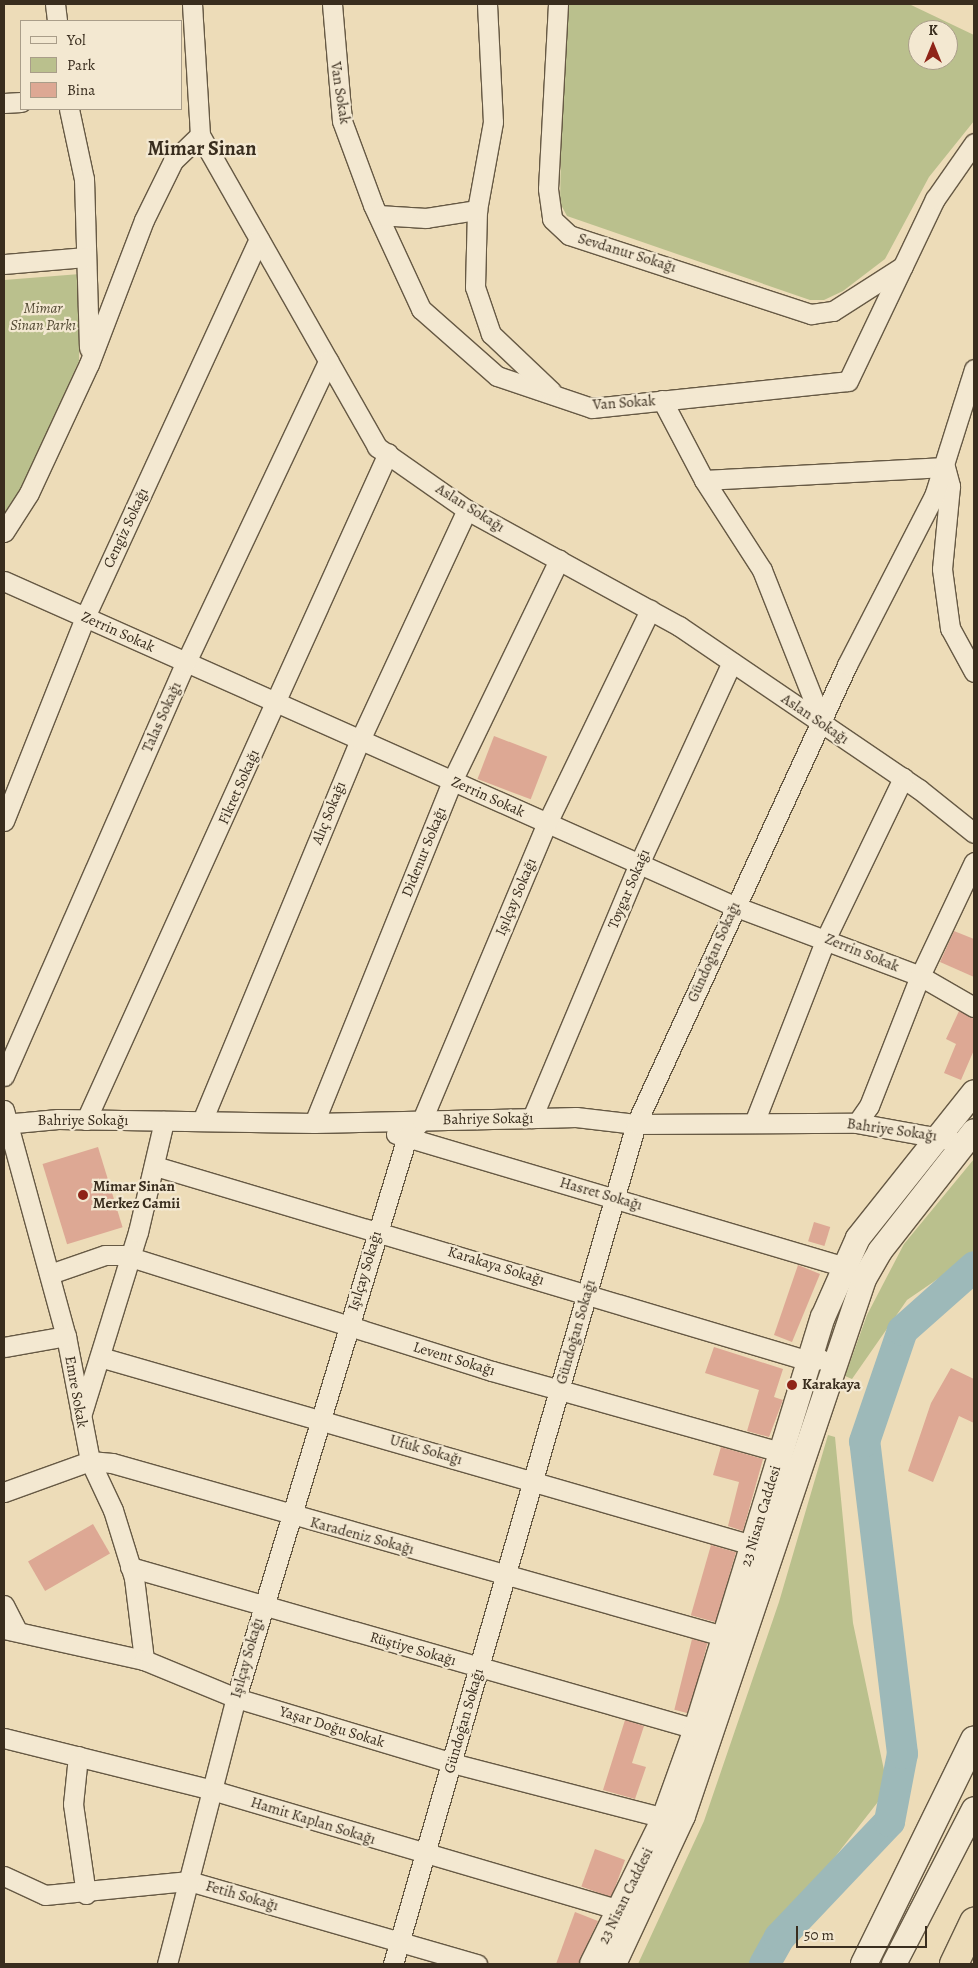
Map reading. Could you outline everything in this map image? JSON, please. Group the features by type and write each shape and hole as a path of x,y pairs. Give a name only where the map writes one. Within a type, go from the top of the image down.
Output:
{"highway":[{"path":"954,1964 974,1922"}],"main road":[{"path":"864,1964 974,1739"}],"street":[{"path":"55,4 57,20"},
{"name":"Aslan Sokağı","path":"192,4 200,134 377,447 467,510 650,610 732,662 903,778 974,833"},
{"name":"Van Sokak","path":"332,4 342,121 378,215 421,309 497,376 592,408 848,380 935,199 974,143"},
{"path":"487,4 493,122 477,210 475,287 491,334 556,395"},
{"name":"Sevdanur Sokağı","path":"558,4 548,189 552,219 569,235 811,314 833,311 903,266"},
{"path":"4,103 20,102"},
{"path":"69,110 84,179 85,257 91,295 89,364"},
{"path":"4,532 29,493 89,364 144,220 173,161 200,134"},
{"path":"378,215 426,218 477,210"},
{"name":"Cengiz Sokağı","path":"4,821 85,618 259,239"},
{"path":"4,264 85,257"},
{"name":"Talas Sokağı","path":"4,1076 186,662 328,361"},
{"name":"Gündoğan Sokağı","path":"393,1964 427,1854 636,1124 734,906 945,467 974,369"},
{"path":"662,400 704,480 762,570 823,724"},
{"name":"Fikret Sokağı","path":"86,1120 277,703 388,453"},
{"path":"704,480 945,467 950,486 942,569 944,589 950,628 974,672"},
{"name":"Alıç Sokağı","path":"202,1121 360,740 467,510"},
{"name":"Didenur Sokağı","path":"314,1123 452,781 559,560"},
{"name":"Zerrin Sokak","path":"5,585 186,662 734,906 826,938 920,976 974,1007"},
{"name":"Işılçay Sokağı","path":"167,1964 236,1698 318,1418 406,1137 422,1120 547,823 650,610"},
{"name":"Toygar Sokağı","path":"532,1118 639,864 732,662"},
{"path":"754,1123 826,938 903,778"},
{"path":"856,1123 869,1106 920,976 974,862"},
{"name":"23 Nisan Caddesi","path":"592,1964 664,1818 696,1729 809,1361 845,1267 858,1238 938,1134 974,1092"},
{"name":"Bahriye Sokağı","path":"6,1119 314,1123 576,1117 636,1124 856,1123 969,1138"},
{"name":"Emre Sokak","path":"6,1119 66,1336 80,1419 90,1462 112,1510 130,1567 144,1660"},
{"path":"80,1419 130,1258 155,1166 164,1120"},
{"name":"Hasret Sokağı","path":"356,1122 845,1267"},
{"name":"23 Nisan Caddesi","path":"614,1964 683,1816 864,1279 880,1251 969,1138"},
{"name":"Karakaya Sokağı","path":"155,1166 378,1230 809,1361 837,1361"},
{"name":"Levent Sokağı","path":"50,1274 105,1255 130,1258 560,1390 781,1452"},
{"path":"4,1347 66,1336"},
{"name":"Ufuk Sokağı","path":"100,1357 318,1418 752,1545"},
{"name":"Karadeniz Sokağı","path":"4,1492 90,1462 112,1464 289,1516 507,1573 723,1636"},
{"name":"Rüştiye Sokağı","path":"130,1567 696,1729"},
{"path":"4,1605 10,1630"},
{"name":"Yaşar Doğu Sokak","path":"10,1630 144,1660 236,1698 452,1763 664,1818"},
{"name":"Hamit Kaplan Sokağı","path":"4,1738 212,1790 620,1910"},
{"path":"78,1756 73,1804 86,1894"},
{"path":"894,1964 974,1809"},
{"name":"Fetih Sokağı","path":"4,1876 46,1895 86,1894 189,1881 477,1964"}],"green space":[{"path":"564,4 909,4 943,20 908,20 908,70 958,70 958,27 974,35 974,121 929,177 885,259 843,291 824,300 810,300 567,216 560,203"},
{"name":"Mimar Sinan Parkı","path":"80,274 79,361 18,497 4,516 4,280"},
{"path":"974,1159 974,1254 907,1300 852,1379 845,1376 867,1315 904,1244"},
{"path":"828,1435 835,1437 853,1623 888,1789 781,1926 758,1964 638,1964 704,1821 779,1602"}],"building":[{"path":"494,736 547,756 531,799 478,779"},
{"path":"954,931 974,939 974,977 940,962"},
{"path":"959,1011 974,1018 974,1050 961,1080 944,1073 956,1044 946,1039"},
{"name":"Mimar Sinan Merkez Camii","path":"98,1147 123,1227 67,1244 43,1164"},
{"path":"814,1222 830,1227 824,1246 808,1241"},
{"path":"798,1265 820,1274 792,1342 774,1335"},
{"path":"714,1347 783,1369 774,1397 783,1400 769,1437 747,1431 759,1390 705,1373"},
{"path":"951,1368 974,1379 974,1423 959,1416 933,1482 908,1471 931,1403"},
{"path":"721,1447 763,1459 743,1531 728,1526 739,1482 713,1475"},
{"path":"93,1524 110,1553 45,1591 28,1562"},
{"path":"711,1545 736,1552 716,1622 691,1615"},
{"path":"692,1639 708,1643 690,1714 674,1710"},
{"path":"625,1720 644,1726 632,1763 646,1767 635,1799 603,1790"},
{"path":"595,1849 625,1860 611,1898 581,1887"},
{"path":"575,1912 598,1921 578,1964 556,1964"}],"waterway":[{"path":"764,1964 779,1937 889,1821 902,1753 864,1441 902,1330 974,1266"}],"place":[{"name":"Mimar Sinan Merkez Camii","path":"83,1195"},
{"name":"Karakaya","path":"792,1385"}],"district":[{"name":"Mimar Sinan","path":"202,148"}]}
